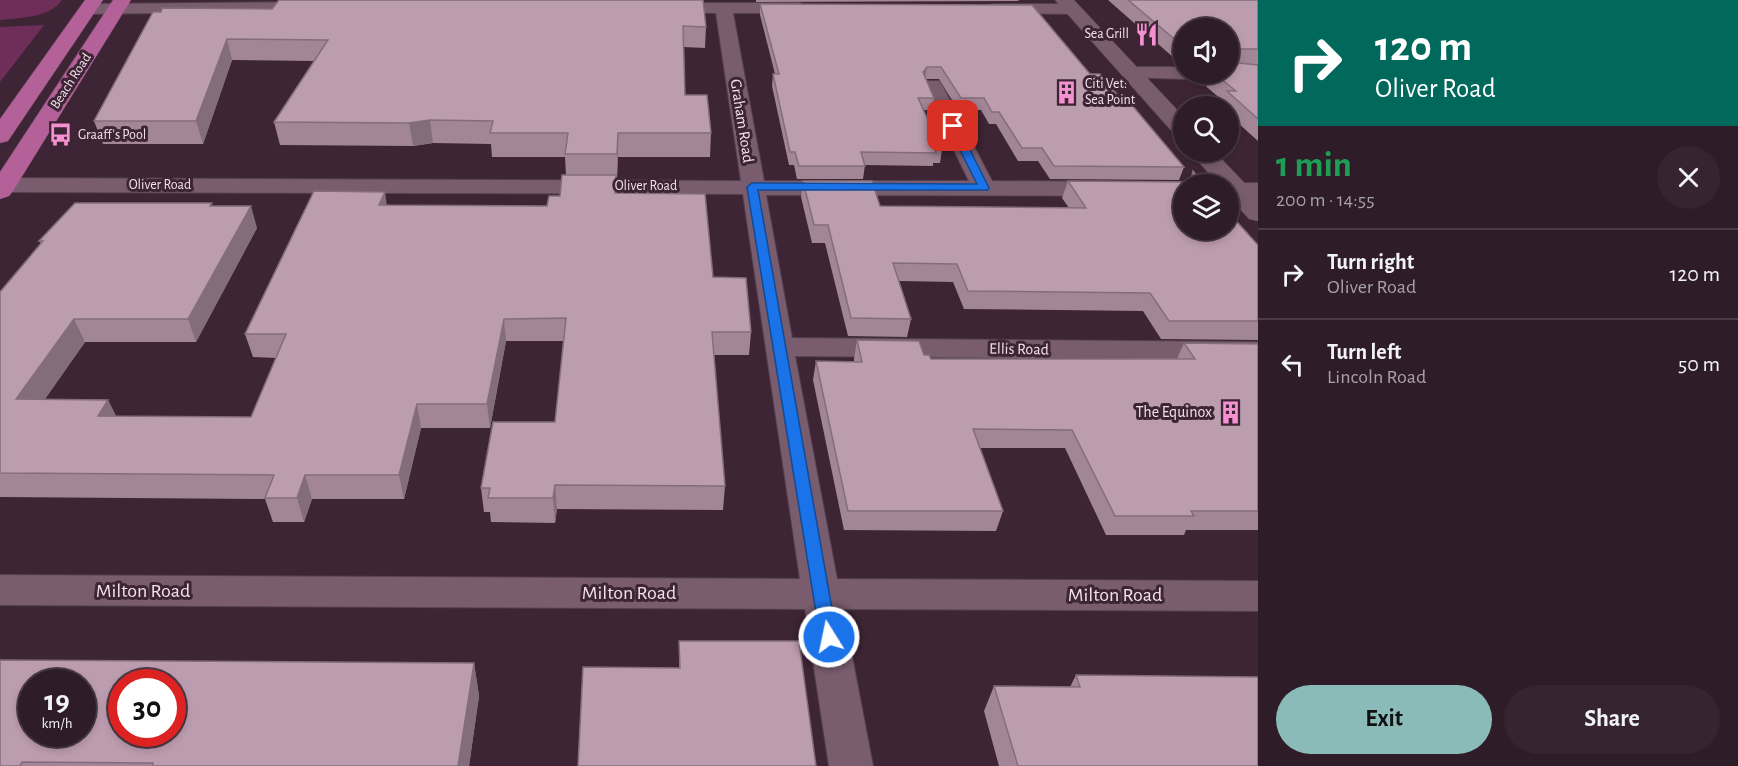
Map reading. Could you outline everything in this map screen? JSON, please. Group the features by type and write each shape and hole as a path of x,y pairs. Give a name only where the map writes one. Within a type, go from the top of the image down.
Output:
{"main road":[{"name":"Beach Road","path":"0,136 91,4"},
{"name":"Beach Road","path":"1,187 120,4"},
{"path":"1069,5 1173,119"},
{"path":"1212,162 1241,190 1258,213"}],"street":[{"path":"91,4 327,7"},
{"path":"972,9 1069,5"},
{"path":"643,8 819,8"},
{"name":"Graham Road","path":"724,8 752,187 851,766"},
{"path":"1131,73 1173,73"},
{"path":"932,85 984,188"},
{"name":"Oliver Road","path":"1,187 1173,189"},
{"name":"Ellis Road","path":"780,347 1258,351"},
{"name":"Milton Road","path":"0,590 1258,596"}],"shaded area":[{"path":"0,0 62,0 57,6 42,14 0,20"},
{"path":"44,25 0,82 0,27"}],"building":[{"path":"279,0 703,0 706,27 683,26 685,95 707,95 711,133 618,133 617,154 565,154 568,133 490,133 493,121 274,122 328,40 227,39 196,121 94,121 153,12 161,12 162,8 272,9"},
{"path":"1128,0 1258,0 1258,49 1239,49 1239,18 1173,18 1173,38"},
{"path":"760,4 1032,5 1090,74 1100,74 1120,98 1126,98 1173,154 1173,162 1180,162 1184,167 1054,166 1042,148 1022,148 999,112 992,112 984,98 961,98 941,67 927,67 923,72 934,98 918,98 942,150 935,150 936,153 861,152 865,166 799,166 795,152 790,152 773,74 779,74"},
{"path":"1239,63 1258,65 1258,119 1239,102 1239,96 1233,96 1227,91 1236,91 1227,84 1239,84"},
{"path":"562,175 616,175 615,193 705,194 713,277 746,278 751,332 712,332 725,486 555,485 553,498 488,498 490,488 481,488 493,422 555,422 566,318 504,319 487,404 417,404 399,475 305,475 297,498 265,498 274,475 0,473 0,292 43,241 39,241 75,203 212,203 210,206 251,206 188,319 74,319 16,399 108,400 98,416 251,417 286,334 245,334 314,191 385,192 379,205 547,206 549,196 560,196"},
{"path":"803,181 872,181 880,206 1086,208 1068,181 1173,182 1173,240 1239,240 1239,224 1258,245 1258,321 1169,321 1150,293 968,291 957,264 893,263 911,319 851,318 828,225 814,225"},
{"path":"857,340 919,341 924,355 929,355 931,359 1195,359 1184,343 1258,344 1258,511 1191,511 1194,516 1115,516 1072,430 973,429 1003,511 848,511 816,361 862,362"},
{"path":"679,641 799,641 816,766 578,766 583,667 680,668"},
{"path":"0,660 474,663 458,766 152,766 153,763 22,762 20,766 0,766"},
{"path":"1076,675 1258,677 1258,766 1018,766 994,686 1080,687"}],"place":[{"name":"Sea Grill","path":"1147,34"},
{"name":"Citi Vet: Sea Point","path":"1067,92"},
{"name":"Graaff's Pool","path":"60,135"},
{"name":"The Equinox","path":"1230,412"}],"route":[{"path":"829,637 752,187 984,188 953,126"}]}
